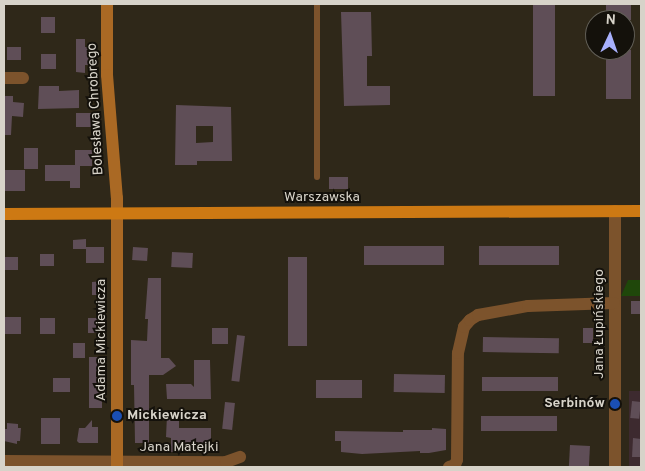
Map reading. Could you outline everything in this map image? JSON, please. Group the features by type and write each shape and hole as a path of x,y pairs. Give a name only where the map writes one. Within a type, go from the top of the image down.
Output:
{"main road":[{"name":"Warszawska","path":"4,214 641,211"}],"street":[{"name":"Bolesława Chrobrego","path":"107,4 107,75 117,213"},
{"path":"4,78 23,78"},
{"name":"Jana Łupińskiego","path":"615,211 615,467"},
{"name":"Adama Mickiewicza","path":"117,213 117,465"},
{"path":"449,467 455,465 457,460 458,353 464,327 470,320 478,315 528,306 614,303"},
{"name":"Jana Matejki","path":"4,461 117,465 226,462 240,457"}],"lane":[{"path":"317,4 317,177"}],"shaded area":[{"path":"629,391 641,391 641,467 629,467"}],"green space":[{"path":"628,280 641,280 641,296 621,296"}],"building":[{"path":"533,4 555,4 555,96 533,96"},
{"path":"606,4 631,4 631,10 606,10"},
{"path":"341,12 371,12 372,56 367,56 367,86 390,86 390,105 344,106"},
{"path":"41,17 55,17 55,33 41,33"},
{"path":"76,39 85,39 85,47 91,47 91,65 85,65 85,73 76,72"},
{"path":"7,47 21,47 21,60 7,60"},
{"path":"41,54 56,54 56,69 41,69"},
{"path":"606,60 631,60 631,99 606,99"},
{"path":"39,86 59,86 59,91 79,90 79,108 38,109"},
{"path":"4,96 13,96 13,102 24,103 23,117 12,116 11,135 4,135"},
{"path":"176,105 231,107 232,161 197,161 197,165 175,165","holes":["196,126 213,126 213,142 196,143"]},
{"path":"76,113 92,113 92,127 76,127"},
{"path":"24,148 38,148 38,169 24,169"},
{"path":"75,150 92,150 92,166 80,166 80,188 70,188 70,181 45,181 45,165 75,165"},
{"path":"4,170 25,170 25,191 4,191"},
{"path":"329,177 348,177 348,189 329,189"},
{"path":"86,239 86,247 104,247 104,263 86,263 86,249 73,249 73,240"},
{"path":"364,246 444,246 444,265 364,265"},
{"path":"479,246 559,246 559,265 479,265"},
{"path":"133,247 148,248 147,261 132,260"},
{"path":"172,252 193,253 192,268 171,267"},
{"path":"40,254 54,254 54,266 40,266"},
{"path":"4,257 18,257 18,270 4,270"},
{"path":"288,257 307,257 307,346 288,346"},
{"path":"148,278 161,278 161,358 169,358 176,366 163,375 149,375 149,443 135,443 134,385 131,385 131,340 147,341 148,319 145,319"},
{"path":"104,281 105,295 92,295 92,282"},
{"path":"631,301 641,301 641,314 631,314"},
{"path":"4,317 21,317 21,334 4,334"},
{"path":"40,318 55,318 55,334 40,334"},
{"path":"88,318 101,318 101,333 88,333"},
{"path":"212,328 228,328 228,344 212,344"},
{"path":"583,328 593,328 593,343 583,343"},
{"path":"237,335 245,336 239,382 231,381"},
{"path":"483,337 559,338 559,353 483,352"},
{"path":"73,343 85,343 85,358 73,358"},
{"path":"89,357 102,357 102,408 89,408"},
{"path":"194,360 210,360 211,399 167,399 166,384 191,384 194,387"},
{"path":"394,374 445,375 445,393 394,392"},
{"path":"482,377 558,377 558,391 482,391"},
{"path":"53,378 70,378 70,392 53,392"},
{"path":"316,380 362,380 362,398 316,398"},
{"path":"632,401 641,402 639,419 630,418"},
{"path":"225,402 235,403 232,430 222,429"},
{"path":"167,415 179,415 179,428 211,428 211,443 179,443 180,452 171,452 171,438 166,437"},
{"path":"481,416 557,416 557,431 481,431"},
{"path":"41,418 60,418 60,444 41,444"},
{"path":"92,420 92,427 98,427 98,443 79,443 77,441 79,428 85,428"},
{"path":"7,423 18,424 18,428 21,428 20,441 17,441 17,444 4,441 4,429 7,429"},
{"path":"432,428 446,429 446,450 429,453 420,453 420,451 362,454 341,452 341,441 335,441 335,431 403,432 403,430 432,430"},
{"path":"633,438 641,439 641,457 632,457"},
{"path":"570,445 590,446 589,467 569,467"}],"place":[{"name":"Serbinów","path":"615,404"},
{"name":"Mickiewicza","path":"117,416"}]}
